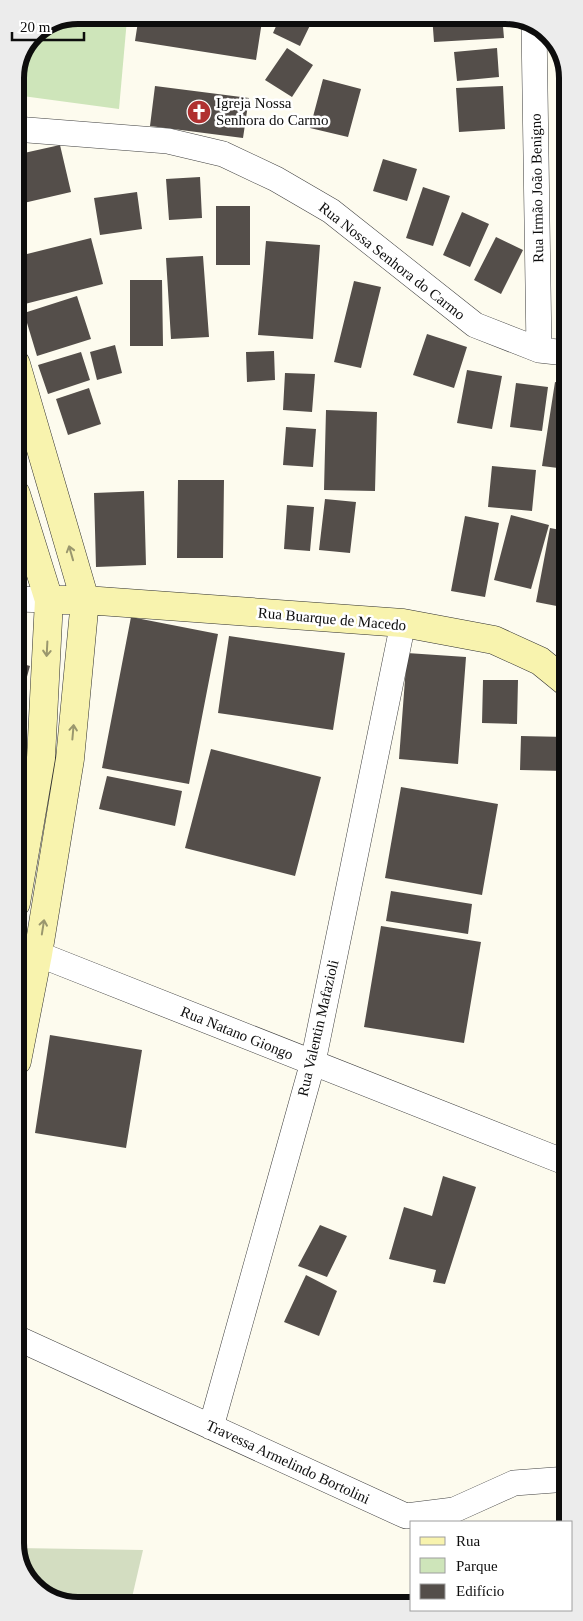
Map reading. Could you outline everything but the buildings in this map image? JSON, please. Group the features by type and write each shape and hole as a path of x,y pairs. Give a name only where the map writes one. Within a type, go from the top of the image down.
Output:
{"main road":[{"path":"24,391 85,600 70,759 27,953 24,982"},
{"path":"24,520 49,600 41,758 24,857"},
{"name":"Rua Buarque de Macedo","path":"49,600 85,600 403,623 494,640 540,661 559,676"},
{"path":"41,758 70,759"}],"street":[{"name":"Rua Irmão João Benigno","path":"534,33 539,350"},
{"name":"Rua Nossa Senhora do Carmo","path":"24,130 168,141 223,154 276,179 331,211 474,325 539,350 559,352"},
{"path":"24,599 49,600"},
{"name":"Rua Valentin Mafazioli","path":"211,1428 313,1062 403,623"},
{"name":"Rua Natano Giongo","path":"27,953 313,1062 559,1160"},
{"name":"Travessa Armelindo Bortolini","path":"24,1341 406,1516 454,1510 514,1482 559,1480"}],"green space":[{"path":"127,24 119,109 24,96 26,63 39,39 57,28 67,25"},
{"path":"24,1548 143,1550 132,1597 74,1597 57,1593 37,1579 29,1567"}],"place":[{"name":"Igreja Nossa Senhora do Carmo","path":"199,112"}]}
